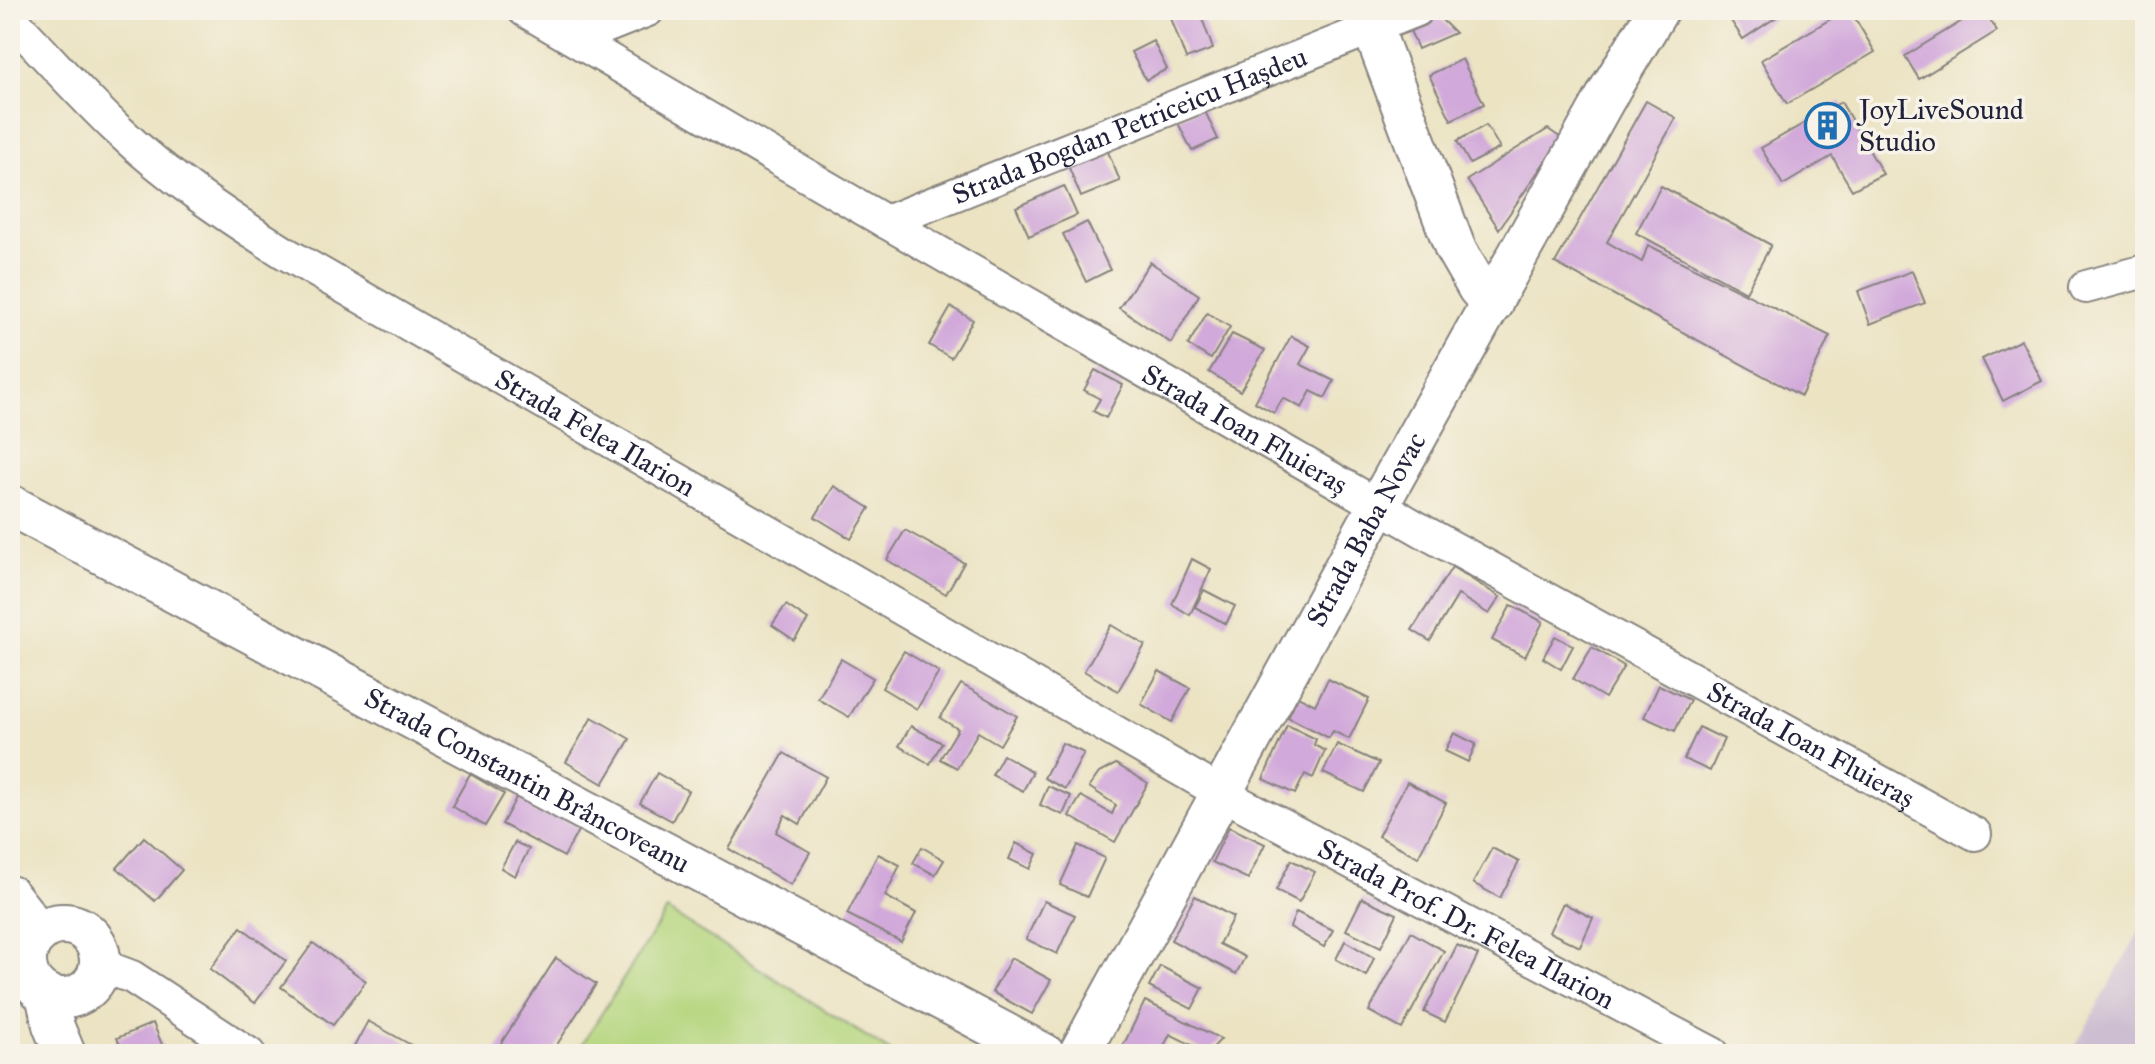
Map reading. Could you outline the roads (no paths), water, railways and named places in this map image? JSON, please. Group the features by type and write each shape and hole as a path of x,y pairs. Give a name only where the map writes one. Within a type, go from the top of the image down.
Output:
{"street":[{"name":"Strada Ioan Fluieraș","path":"524,10 1378,506 1975,834"},
{"path":"575,39 648,10"},
{"name":"Strada Bogdan Petriceicu Hașdeu","path":"886,222 1370,19 1417,10"},
{"name":"Strada Baba Novac","path":"1079,1054 1378,506 1630,53 1658,10"},
{"name":"Strada Felea Ilarion","path":"10,18 117,129 221,213 459,354 1221,793"},
{"path":"1370,19 1455,248 1492,304"},
{"path":"2086,287 2145,271"},
{"name":"Strada Constantin Brâncoveanu","path":"10,505 1044,1054"},
{"name":"Strada Prof. Dr. Felea Ilarion","path":"1221,793 1713,1054"},
{"path":"10,896 39,933"},
{"path":"46,994 69,997 80,994 97,977 100,965 94,941 75,926 50,926 31,942 27,954 30,977 46,994 59,1051"},
{"path":"100,965 132,977 249,1054"}],"place":[{"name":"JoyLiveSound Studio","path":"1828,125"}]}
